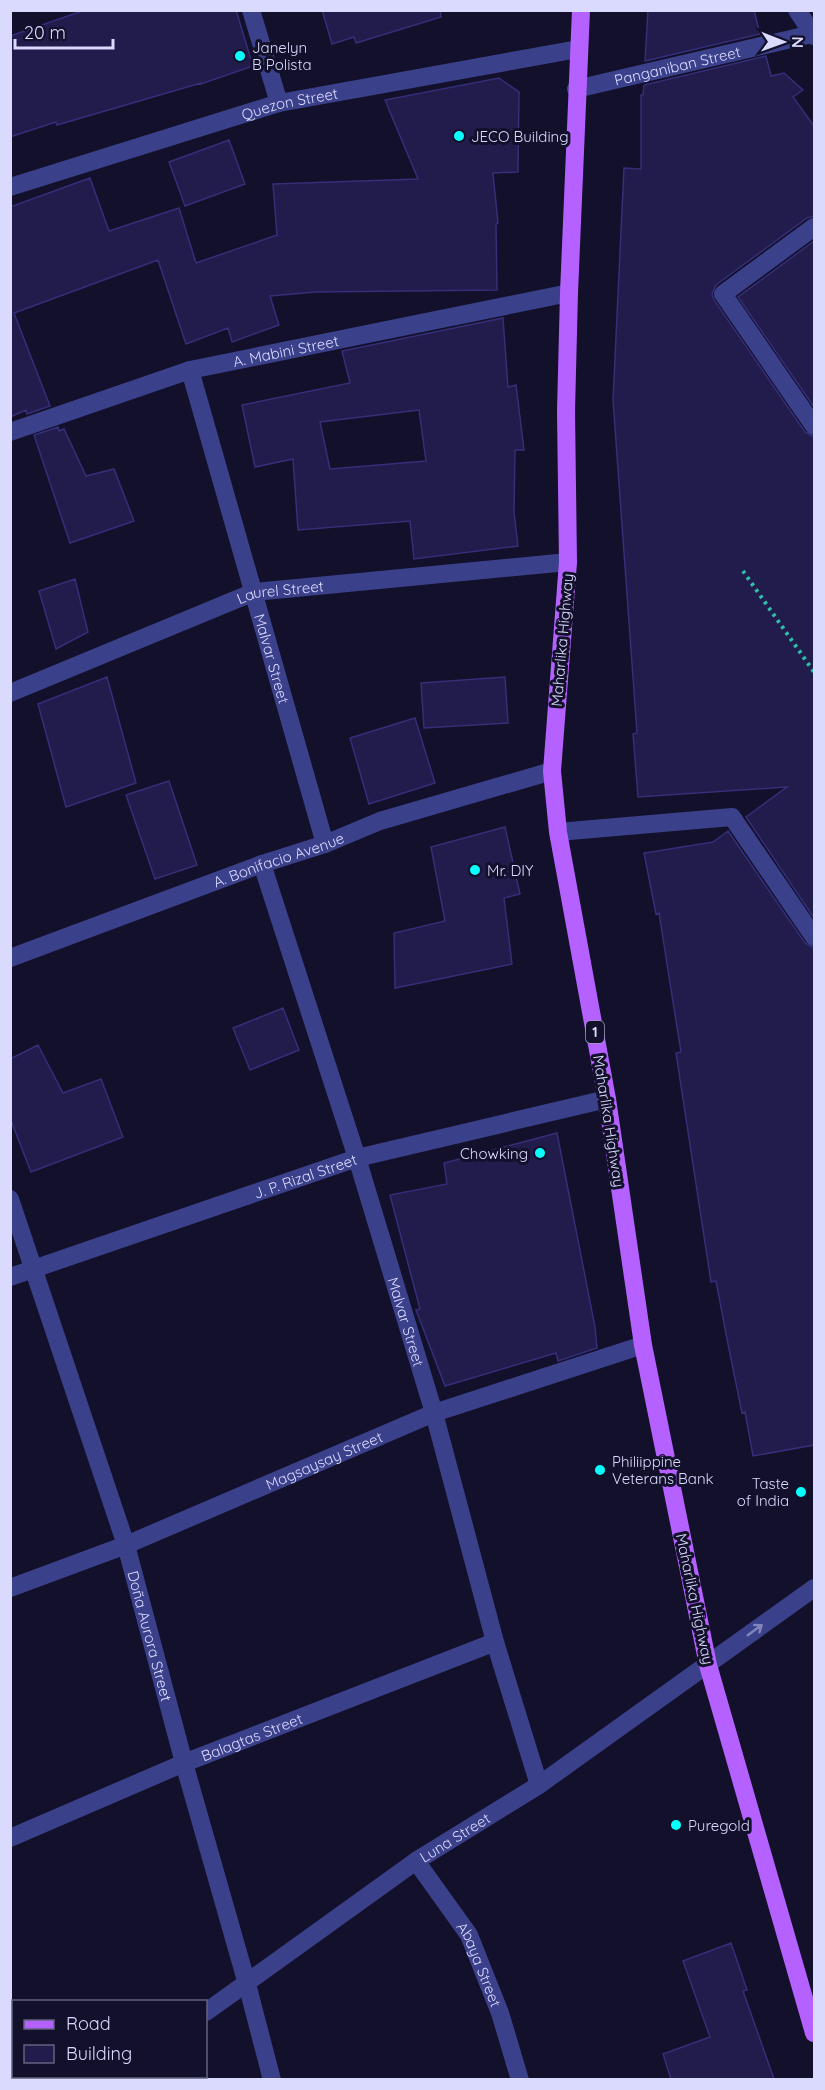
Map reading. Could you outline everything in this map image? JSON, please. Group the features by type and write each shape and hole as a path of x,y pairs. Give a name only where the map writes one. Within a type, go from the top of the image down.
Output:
{"main road":[{"name":"Maharlika Highway","path":"581,10 568,293 566,411 568,562 552,771 558,832 607,1099 643,1345 708,1665 814,2033"}],"street":[{"path":"251,10 279,102"},
{"name":"Panganiban Street","path":"576,89 813,35 797,10"},
{"name":"Quezon Street","path":"10,187 279,102 578,49"},
{"path":"814,227 723,294 814,426"},
{"name":"A. Mabini Street","path":"10,432 190,370 568,293"},
{"name":"Malvar Street","path":"190,370 325,844"},
{"name":"Laurel Street","path":"10,693 254,592 568,562"},
{"name":"A. Bonifacio Avenue","path":"10,958 262,864 325,844 380,821 552,771"},
{"path":"558,832 732,817 814,937"},
{"name":"Malvar Street","path":"262,864 357,1158 435,1413 495,1642 539,1785"},
{"name":"J. P. Rizal Street","path":"10,1276 357,1158 607,1099"},
{"name":"Doña Aurora Street","path":"10,1199 126,1545 272,2079"},
{"name":"Magsaysay Street","path":"10,1588 126,1545 435,1413 643,1345"},
{"name":"Luna Street","path":"207,2011 416,1861 539,1785 814,1588"},
{"name":"Balagtas Street","path":"10,1838 184,1763 495,1642"},
{"name":"Abaya Street","path":"416,1861 469,1935 500,2013 520,2079"}],"path":[{"path":"743,571 814,672"}],"building":[{"path":"85,10 236,10 253,66 201,84 57,125 56,122 10,137 10,36"},
{"path":"322,10 440,10 441,17 356,43 354,37 332,44"},
{"path":"648,10 754,10 760,34 645,61"},
{"path":"766,56 771,76 784,73 803,90 793,97 814,126 814,216 807,218 716,285 712,294 805,432 814,437 814,918 746,817 787,787 638,797 633,734 637,733 613,400 624,168 641,169 641,95 643,95 644,85"},
{"path":"499,78 519,92 518,172 493,173 498,223 496,224 497,290 316,292 270,296 279,325 232,342 228,328 186,344 158,260 14,313 50,406 27,414 26,410 10,417 10,207 90,178 109,231 179,208 196,263 277,235 273,184 418,179 385,100"},
{"path":"229,140 245,184 185,206 169,162"},
{"path":"814,241 814,407 738,297"},
{"path":"503,318 508,387 516,385 524,450 515,450 514,512 518,546 414,559 410,521 298,530 293,459 255,467 242,405 350,383 342,351","holes":["419,410 426,461 330,469 320,422"]},
{"path":"58,427 59,431 64,429 86,476 114,469 134,521 70,543 34,435"},
{"path":"75,579 88,632 56,649 39,591"},
{"path":"107,677 136,783 66,807 38,704"},
{"path":"505,677 508,723 424,728 421,683"},
{"path":"415,718 435,783 369,804 350,738"},
{"path":"169,781 197,865 155,879 126,795"},
{"path":"505,827 520,894 504,898 512,964 395,988 394,933 445,921 431,847"},
{"path":"728,831 805,943 814,948 814,1445 753,1456 745,1412 742,1413 716,1281 711,1282 676,1053 681,1052 659,913 656,914 644,853 713,842"},
{"path":"283,1008 299,1050 250,1070 233,1028"},
{"path":"38,1045 63,1093 101,1079 123,1137 31,1172 10,1118 10,1059"},
{"path":"557,1133 595,1327 597,1348 558,1361 556,1353 445,1386 416,1310 420,1309 390,1195 447,1184 444,1163"},
{"path":"731,1943 747,1990 743,1991 774,2079 671,2079 663,2054 710,2037 683,1961"}],"place":[{"name":"Janelyn B Polista","path":"240,56"},
{"name":"JECO Building","path":"459,136"},
{"name":"Mr. DIY","path":"475,870"},
{"name":"Chowking","path":"540,1153"},
{"name":"Philiippine Veterans Bank","path":"600,1470"},
{"name":"Taste of India","path":"801,1492"},
{"name":"Puregold","path":"676,1825"}]}
